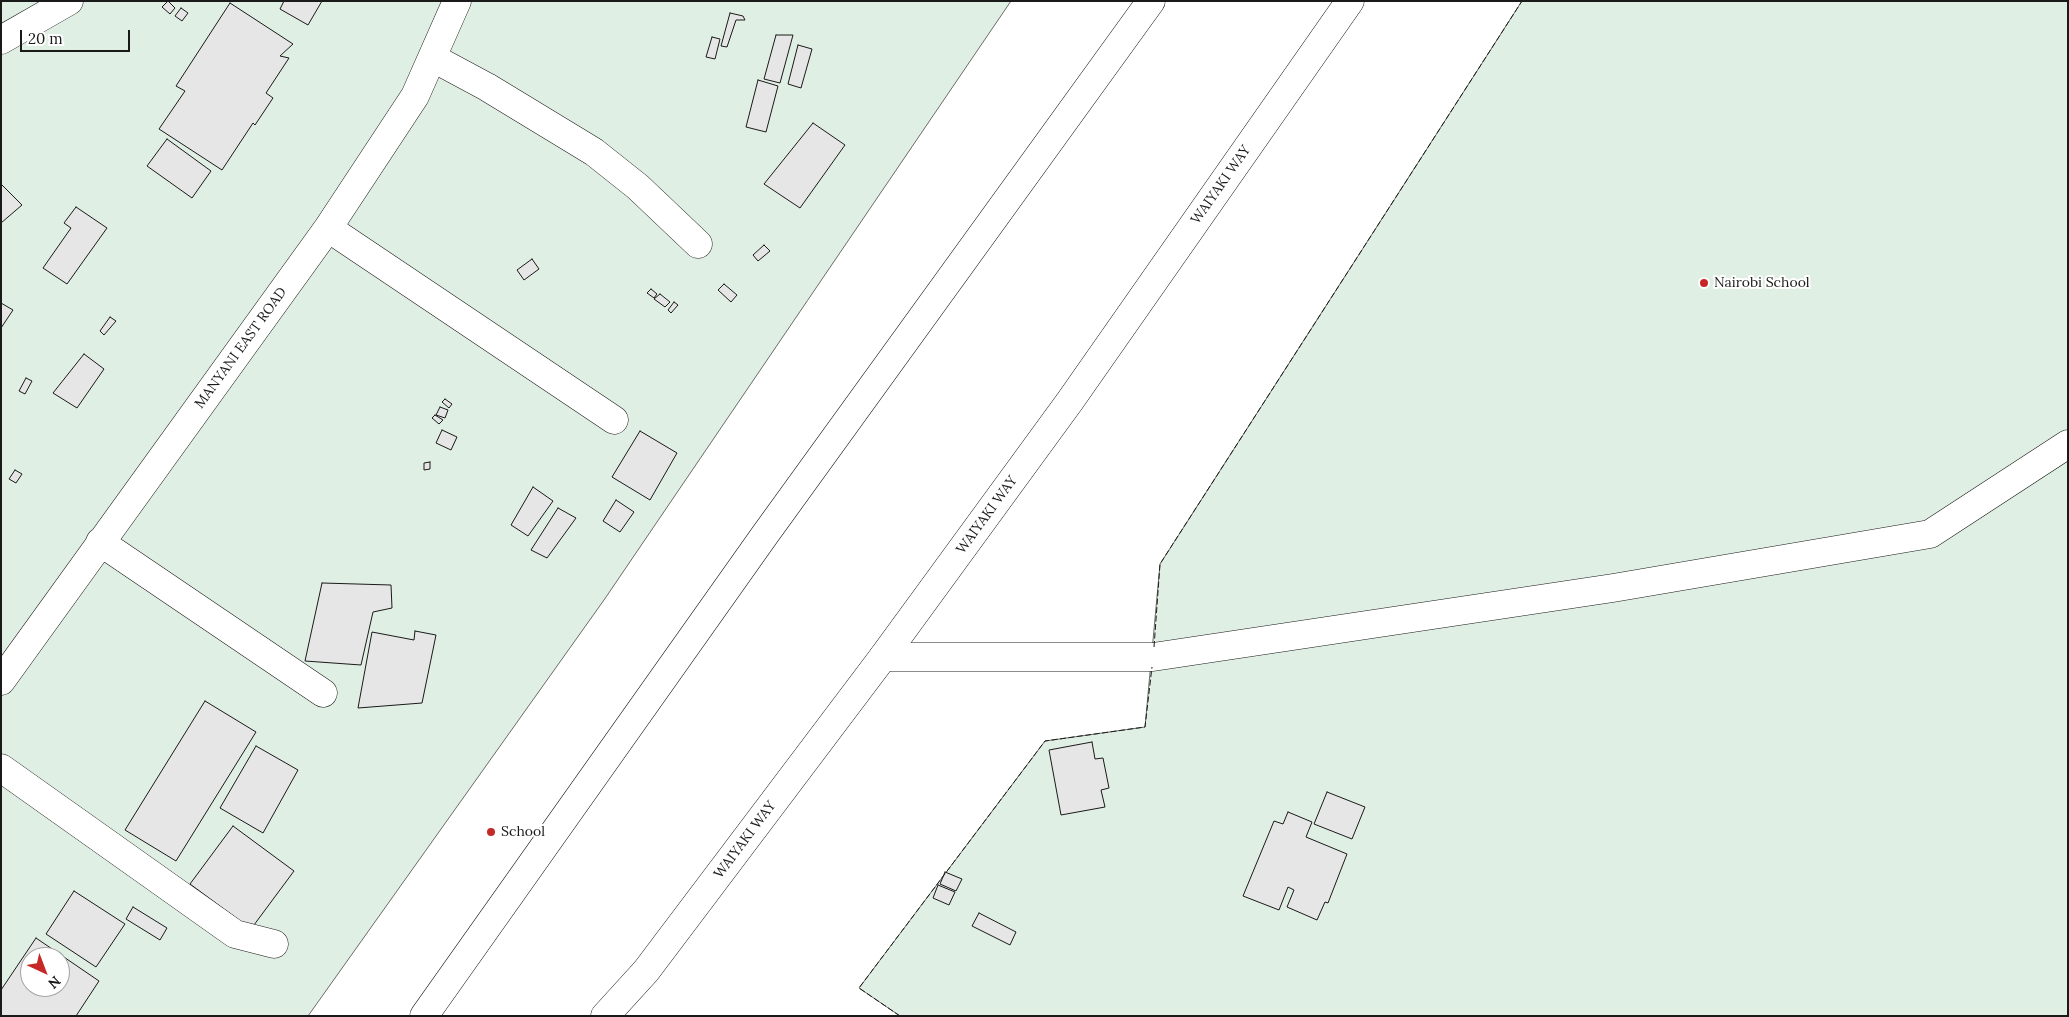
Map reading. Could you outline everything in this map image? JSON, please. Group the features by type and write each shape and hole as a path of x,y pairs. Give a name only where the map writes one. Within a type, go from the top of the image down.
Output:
{"main road":[{"path":"1,40 69,1"},
{"name":"MANYANI EAST ROAD","path":"1,681 328,228 414,96 433,58 457,1"},
{"path":"424,1016 764,536 1151,1"},
{"name":"WAIYAKI WAY","path":"605,1016 646,971 883,657 1070,401 1350,1"},
{"path":"433,58 487,87 594,152 638,187 698,244"},
{"path":"328,228 614,420"},
{"path":"883,657 1153,657 1613,588 1930,534 2068,444"},
{"path":"100,542 323,693"},
{"path":"1,768 234,934 274,944"}],"green space":[{"path":"1,1 1011,1 604,600 308,1016 1,1016"},
{"name":"Nairobi School","path":"1522,1 2068,1 2068,1016 900,1016 859,988 1045,741 1145,727 1160,564"}],"building":[{"path":"168,1 175,8 170,14 162,7"},
{"path":"284,1 322,1 308,25 280,9"},
{"path":"230,3 293,44 280,56 289,58 266,93 273,98 255,125 253,123 222,170 159,129 185,91 176,86"},
{"path":"181,8 188,13 182,21 175,16"},
{"path":"730,13 743,16 745,20 736,20 727,47 721,46"},
{"path":"776,35 793,35 780,83 764,79"},
{"path":"712,37 720,39 715,59 706,57"},
{"path":"798,45 812,49 801,88 788,84"},
{"path":"758,80 778,86 766,132 746,127"},
{"path":"813,123 845,145 800,208 764,184"},
{"path":"167,139 211,171 192,198 147,166"},
{"path":"1,184 22,205 1,223"},
{"path":"76,207 107,228 67,284 43,268 71,228 64,223"},
{"path":"764,245 770,251 758,261 753,255"},
{"path":"532,259 539,269 524,280 517,270"},
{"path":"724,284 737,295 731,302 718,290"},
{"path":"651,289 657,294 654,298 647,293"},
{"path":"660,294 670,302 665,307 654,299"},
{"path":"674,302 678,305 671,313 668,310"},
{"path":"1,303 13,310 1,328"},
{"path":"110,317 116,321 104,335 100,331"},
{"path":"84,354 104,369 77,408 53,393"},
{"path":"26,378 32,381 25,394 19,391"},
{"path":"445,399 452,404 449,408 442,402"},
{"path":"440,407 448,410 445,418 436,415"},
{"path":"435,415 443,420 439,424 432,418"},
{"path":"442,430 457,437 451,450 436,443"},
{"path":"640,431 677,453 650,500 612,477"},
{"path":"430,462 430,469 424,470 424,463"},
{"path":"15,470 22,474 16,483 9,479"},
{"path":"533,487 553,501 528,536 511,525"},
{"path":"616,500 634,512 620,532 603,521"},
{"path":"558,508 576,518 547,558 531,550"},
{"path":"322,583 391,585 392,608 373,612 361,665 305,661"},
{"path":"415,631 436,635 422,703 358,708 372,632 414,640"},
{"path":"205,701 256,732 176,861 125,830"},
{"path":"1092,742 1095,759 1103,758 1109,788 1101,790 1105,807 1061,815 1049,750"},
{"path":"256,746 298,770 263,833 220,808"},
{"path":"1327,792 1365,807 1352,839 1314,824"},
{"path":"1288,812 1312,822 1306,837 1347,854 1328,903 1325,902 1317,920 1287,907 1294,890 1288,887 1279,910 1243,896 1274,821 1283,824"},
{"path":"233,826 294,871 251,929 190,884"},
{"path":"945,872 962,879 956,891 940,884"},
{"path":"938,885 955,892 949,905 933,898"},
{"path":"74,891 125,924 96,967 70,950 70,947 66,947 46,934"},
{"path":"133,907 167,928 160,940 126,919"},
{"path":"979,913 1016,932 1010,945 972,926"},
{"path":"36,938 49,947 30,947"},
{"path":"70,961 99,981 76,1016 1,1016 1,990 20,962 20,997 70,997"}],"fence":[{"path":"1154,647 1160,564 1522,1"},
{"path":"900,1016 859,988 1045,741 1145,727 1152,667"}],"place":[{"name":"Nairobi School","path":"1704,283"},
{"name":"School","path":"491,832"}]}
